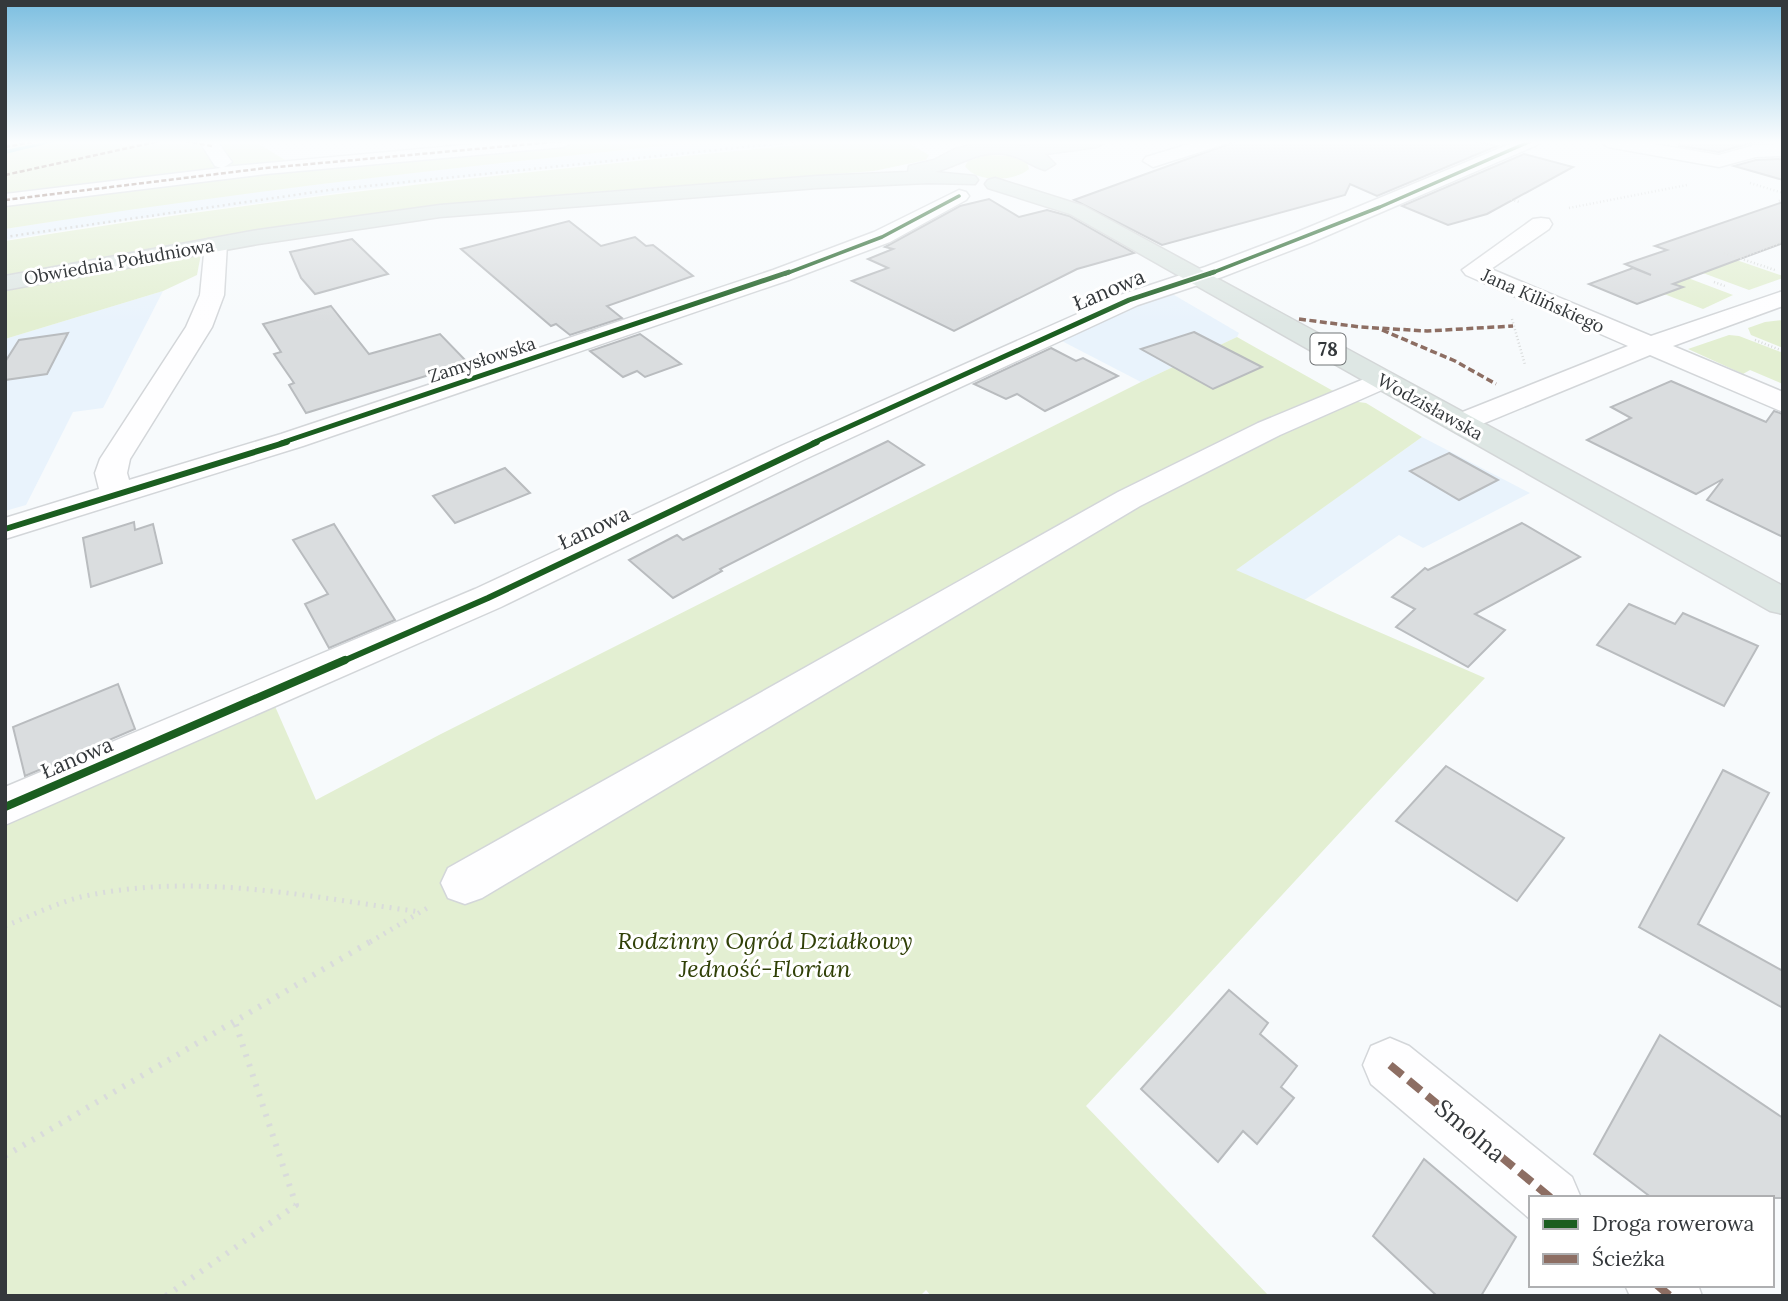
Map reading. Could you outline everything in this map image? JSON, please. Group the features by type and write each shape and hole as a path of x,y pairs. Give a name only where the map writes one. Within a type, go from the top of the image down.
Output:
{"main road":[{"name":"Obwiednia Południowa","path":"5,283 344,223 556,202"},
{"name":"Wodzisławska","path":"1051,202 1077,210 1783,602"},
{"name":"Wodzisławska","path":"1070,202 1077,210"}],"street":[{"name":"Zamysłowska","path":"5,529 292,440 781,275 882,237 940,202"},
{"name":"Łanowa","path":"5,807 488,598 792,453 1129,300 1393,202"},
{"name":"Jana Kilińskiego","path":"1541,224 1474,270 1649,347"},
{"path":"116,494 111,473 115,459 200,327 212,295 216,244"},
{"name":"Jana Kilińskiego","path":"1460,423 1649,347 1782,300"},
{"path":"1649,347 1783,403"},
{"path":"465,883 1094,517 1213,456 1381,380"},
{"name":"Smolna","path":"1390,1065 1549,1196"}],"path":[{"path":"1563,209 1605,202"},
{"path":"1775,240 1782,243"},
{"path":"1740,258 1782,243"},
{"path":"1724,253 1783,272"},
{"path":"1514,332 1528,372"},
{"path":"5,1156 421,912 465,883"},
{"path":"5,926 84,896 188,884 233,887 421,912"},
{"path":"166,1296 296,1205 235,1022"}],"shaded area":[{"path":"270,202 5,240 5,229 167,203"},
{"path":"163,291 103,408 73,412 26,505 5,511 5,339"},
{"path":"1169,292 1239,333 1237,337 1141,382 1058,339"},
{"path":"1422,437 1530,493 1423,548 1399,535 1303,601 1235,570"}],"green space":[{"path":"24,202 191,202 5,229 5,204"},
{"path":"279,202 482,202 225,236 5,276 5,241"},
{"path":"1716,253 1783,278 1749,290 1703,273"},
{"path":"201,254 197,275 163,291 5,339 5,291"},
{"path":"1688,278 1733,295 1703,309 1664,294 1682,288 1673,283"},
{"path":"1783,320 1783,348 1751,335 1748,328 1765,322"},
{"path":"1729,335 1739,336 1783,353 1783,384 1750,370 1743,374 1688,349"},
{"name":"Rodzinny Ogród Działkowy Jedność-Florian","path":"1237,337 1351,401 1366,403 1422,437 1236,570 1485,678 1086,1106 1269,1296 931,1296 926,1290 920,1296 5,1296 5,821 274,704 316,800 439,735 1141,382"}],"building":[{"path":"994,202 1019,217 1047,210 1069,216 1134,253 1077,269 954,331 852,281 888,268 868,259 893,249 885,247 960,206"},
{"path":"1077,202 1320,202 1162,245"},
{"path":"1412,202 1509,202 1487,214 1448,225 1402,206"},
{"path":"1783,202 1783,243 1673,284 1683,287 1637,304 1589,284 1633,268 1651,275 1625,264 1667,250 1655,246"},
{"path":"569,221 601,246 635,237 646,246 653,245 693,276 607,306 622,318 570,335 556,324 551,326 461,249"},
{"path":"352,239 388,274 315,294 301,278 290,252"},
{"path":"331,306 369,354 440,334 468,363 306,413 289,385 294,383 274,354 281,352 263,324"},
{"path":"1194,332 1262,367 1213,389 1141,349"},
{"path":"68,333 47,374 5,380 5,362 19,340"},
{"path":"640,334 681,364 645,377 637,371 623,377 590,351"},
{"path":"1051,348 1076,361 1083,358 1118,376 1045,411 1017,394 1006,399 974,384"},
{"path":"1671,381 1766,422 1774,411 1783,414 1783,537 1707,500 1723,479 1696,494 1587,440 1631,418 1611,407"},
{"path":"888,441 924,465 720,569 722,571 673,598 629,560 677,535 683,540"},
{"path":"1449,453 1498,480 1459,500 1410,471"},
{"path":"505,468 530,493 455,523 433,496"},
{"path":"134,522 135,530 153,524 162,563 91,587 83,538"},
{"path":"1522,523 1580,557 1475,614 1505,630 1468,667 1396,627 1415,609 1392,597 1425,568 1428,570"},
{"path":"334,524 395,620 329,648 305,604 328,594 293,540"},
{"path":"1629,604 1675,624 1683,613 1758,646 1724,706 1597,645"},
{"path":"118,684 135,729 25,776 13,727"},
{"path":"1446,766 1564,838 1517,901 1396,821"},
{"path":"1723,770 1769,793 1698,924 1783,971 1783,1008 1639,927"},
{"path":"1229,990 1268,1023 1260,1034 1297,1066 1281,1087 1294,1098 1257,1144 1243,1131 1218,1162 1141,1089"},
{"path":"1660,1035 1783,1118 1783,1198 1649,1196 1594,1154"},
{"path":"1424,1159 1516,1237 1481,1296 1437,1296 1373,1236"}],"railway":[{"path":"5,237 248,202"}],"marked path":[{"path":"1299,319 1360,327 1427,331 1513,326"},
{"path":"1382,330 1455,361 1496,384"},
{"path":"1390,1065 1549,1196"},
{"path":"1659,1287 1670,1296"}],"cycle path":[{"path":"5,529 292,440 781,275 882,237 948,202"},
{"path":"5,807 488,598 792,453 1129,300 1213,272 1392,202"}]}
